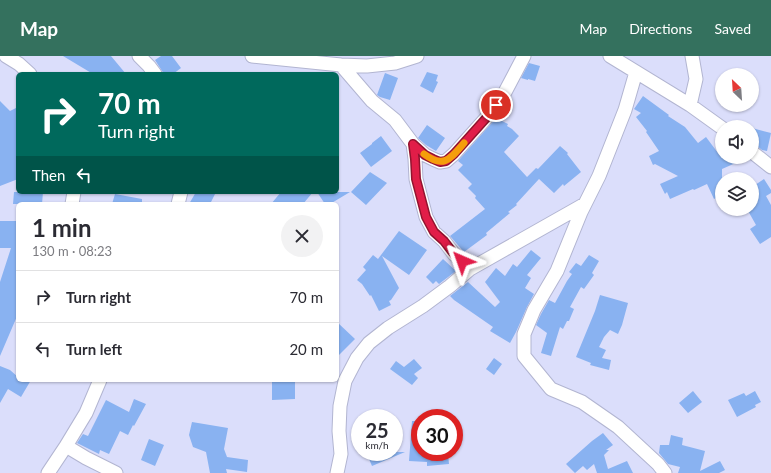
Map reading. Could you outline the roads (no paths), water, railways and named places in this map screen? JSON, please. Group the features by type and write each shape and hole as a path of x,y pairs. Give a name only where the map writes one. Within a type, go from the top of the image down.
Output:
{"street":[{"path":"6,56 27,72"},
{"path":"139,56 150,66 154,72"},
{"path":"252,56 341,65 367,66 395,63 417,56"},
{"path":"341,65 372,101 395,120 413,144 425,155 440,162 446,161 454,154 488,116 504,94 524,56"},
{"path":"610,56 690,105 715,123"},
{"path":"690,105 696,78 692,56"},
{"path":"636,72 625,110 599,176 585,204 557,271 534,310 524,334 524,356 551,389 582,402 618,427 658,464 665,473"},
{"path":"413,144 416,179 426,217 434,232 470,269"},
{"path":"759,158 771,167"},
{"path":"337,473 341,454 339,431 340,406 345,381 357,358 369,343 388,328 423,306 470,269 585,204"},
{"path":"48,473 86,413 99,382"},
{"path":"66,446 116,473"}]}
